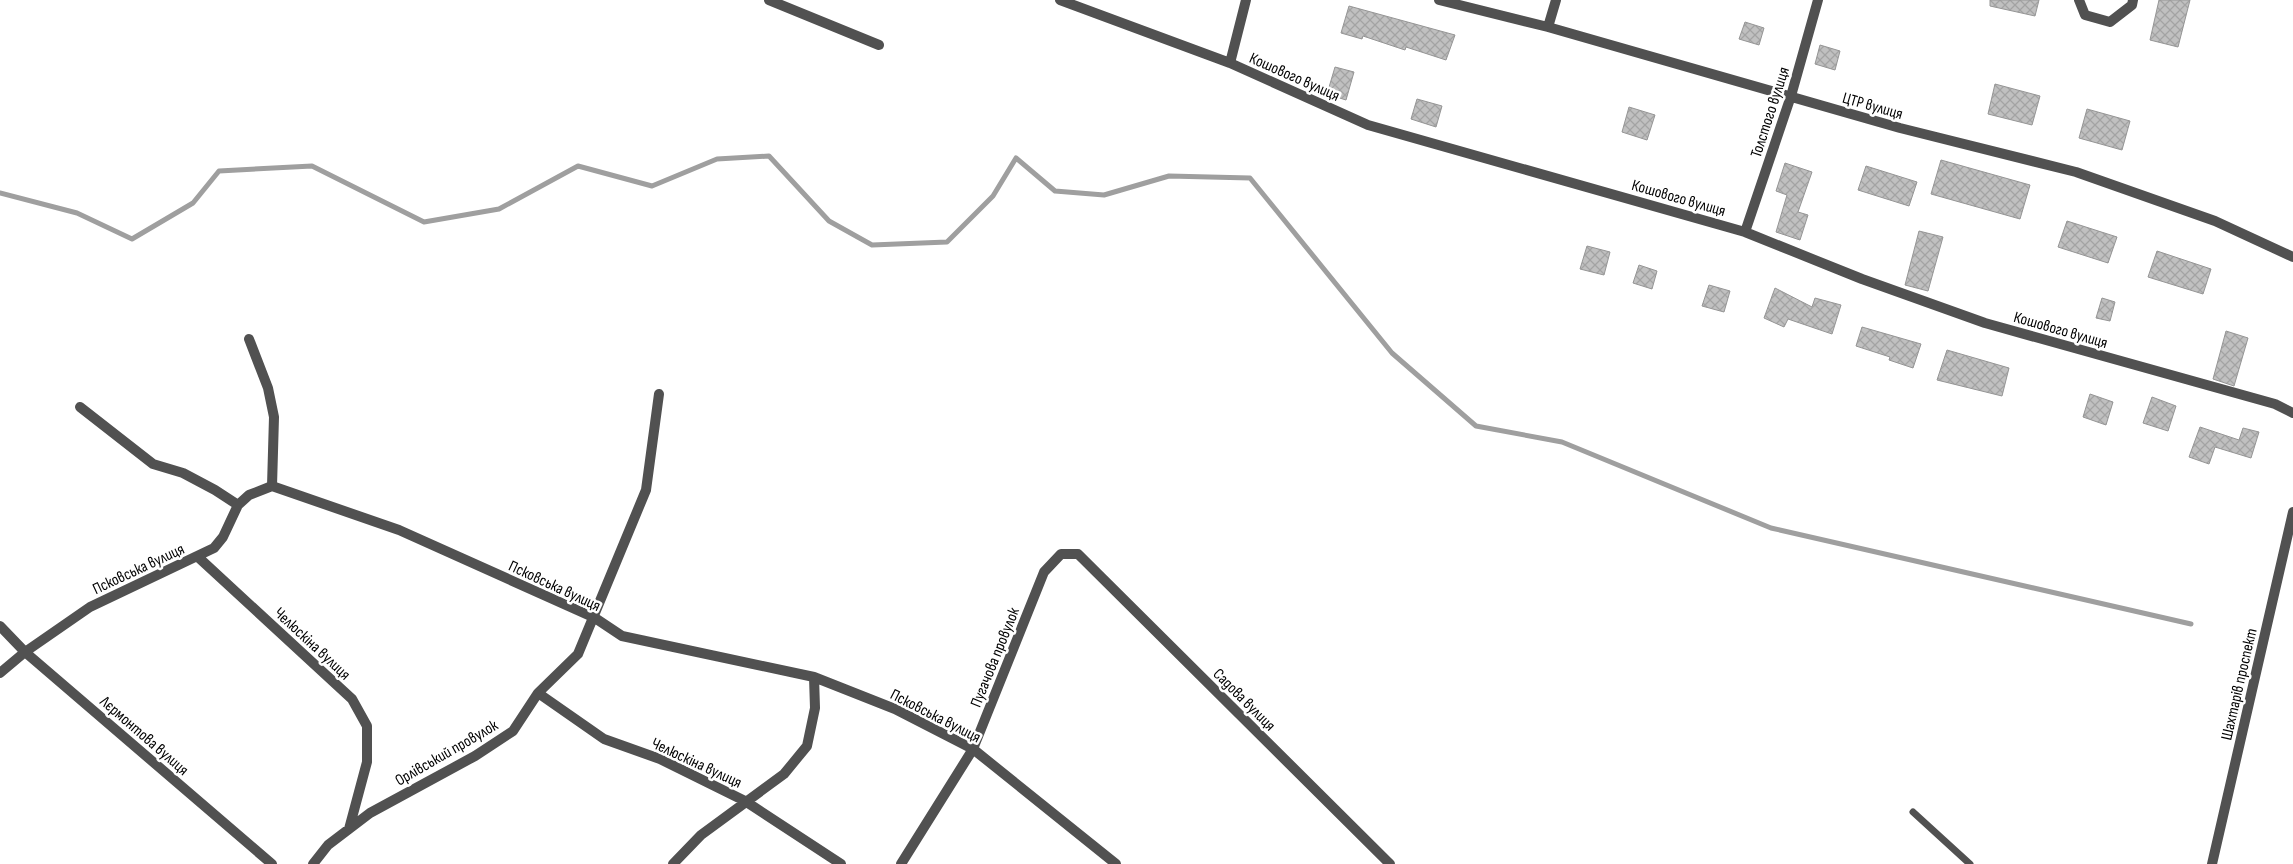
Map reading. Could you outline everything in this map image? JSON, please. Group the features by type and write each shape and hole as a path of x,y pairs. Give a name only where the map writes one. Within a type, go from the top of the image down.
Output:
{"street":[{"path":"769,0 880,46"},
{"name":"Кошового вулиця","path":"1060,0 1230,63 1368,125 1745,232 1862,280 1985,323 2275,404 2293,413"},
{"path":"1230,63 1246,0"},
{"name":"ЦТР вулиця","path":"1438,0 1548,28 1900,128 2076,172 2214,221 2293,257"},
{"path":"1548,28 1556,0"},
{"name":"Толстого вулиця","path":"1745,232 1791,96 1818,0"},
{"path":"2079,0 2085,15 2110,22 2132,5 2133,0"},
{"path":"80,407 154,464 183,473 238,505 249,495 272,486 274,417 268,388 249,339"},
{"name":"Орлівський провулок","path":"312,864 328,844 370,813 475,756 513,732 538,693 578,654 595,618 646,490 659,394"},
{"name":"Псковська вулиця","path":"272,486 399,530 595,618 622,636 814,677 895,709 973,749 1116,864"},
{"name":"Псковська вулиця","path":"0,673 25,652 90,607 214,548 223,537 238,505"},
{"name":"Шахтарів проспект","path":"2212,864 2293,512"},
{"name":"Пугачова провулок","path":"901,864 973,749 1044,572 1062,554 1078,554"},
{"name":"Садова вулиця","path":"1078,554 1390,864"},
{"name":"Челюскіна вулиця","path":"198,557 352,699 367,726 367,762 349,829"},
{"name":"Лєрмонтова вулиця","path":"0,626 25,652 272,864"},
{"path":"673,864 701,835 784,774 807,746 815,708 814,677"},
{"name":"Челюскіна вулиця","path":"538,693 604,739 660,759 745,801 841,864"}],"lane":[{"path":"1913,812 1970,864"}],"building":[{"path":"1990,0 2039,0 2035,16 1990,6"},
{"path":"2159,0 2190,0 2178,47 2150,40"},
{"path":"1349,6 1455,35 1446,60 1406,47 1405,50 1363,36 1362,39 1341,33"},
{"path":"1745,22 1764,28 1759,45 1739,39"},
{"path":"1820,45 1840,51 1835,70 1815,64"},
{"path":"1335,67 1354,72 1346,100 1327,94"},
{"path":"1995,84 2040,96 2032,125 1988,114"},
{"path":"1417,99 1442,106 1436,127 1411,119"},
{"path":"1629,107 1655,115 1647,140 1622,132"},
{"path":"2087,109 2130,121 2122,150 2079,138"},
{"path":"1941,160 2030,185 2020,219 1931,194"},
{"path":"1785,163 1812,172 1798,212 1808,215 1800,240 1776,232 1787,195 1776,191"},
{"path":"1866,166 1917,182 1909,206 1858,190"},
{"path":"2067,221 2117,237 2108,263 2058,247"},
{"path":"1919,231 1943,237 1928,291 1905,285"},
{"path":"1587,246 1610,252 1604,275 1580,269"},
{"path":"2157,251 2211,269 2203,294 2148,277"},
{"path":"1639,265 1657,271 1652,289 1633,283"},
{"path":"1709,285 1730,291 1724,312 1702,306"},
{"path":"1775,288 1812,307 1815,298 1841,305 1832,334 1788,319 1784,327 1764,318"},
{"path":"2102,298 2115,302 2110,321 2096,318"},
{"path":"1862,327 1921,344 1913,368 1889,360 1890,357 1856,346"},
{"path":"2226,331 2248,338 2234,386 2213,379"},
{"path":"1947,350 2009,368 2002,396 1937,380"},
{"path":"2090,394 2113,402 2106,425 2083,417"},
{"path":"2152,397 2176,406 2168,431 2143,423"},
{"path":"2200,427 2239,440 2243,428 2259,432 2251,458 2215,447 2209,464 2189,457"}],"waterway":[{"path":"0,193 77,213 132,239 193,203 219,171 312,166 424,222 499,209 578,166 652,186 717,159 769,156 829,221 872,245 947,242 993,196 1016,158 1055,191 1104,195 1169,176 1250,178 1392,353 1476,426 1562,442 1771,528 2191,624"}]}
